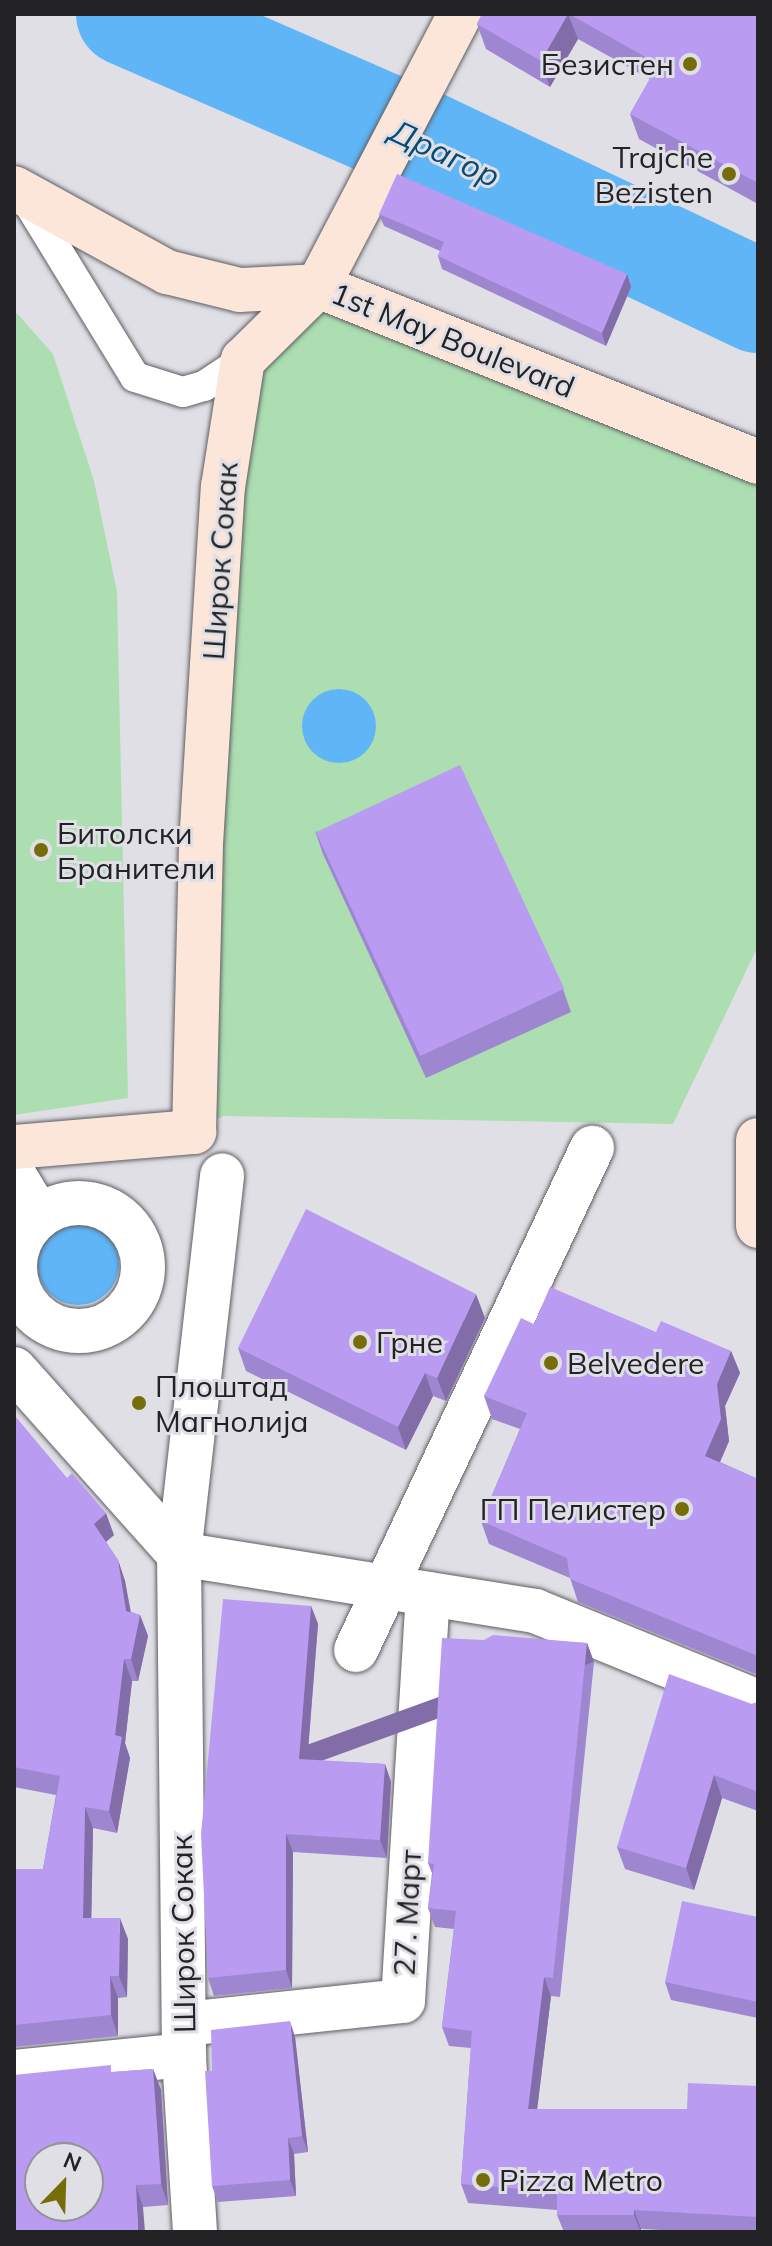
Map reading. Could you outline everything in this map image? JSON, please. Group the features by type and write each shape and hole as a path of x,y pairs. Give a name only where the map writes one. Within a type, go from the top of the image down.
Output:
{"street":[{"path":"243,360 318,286 375,175 428,47 460,14"},
{"name":"1st May Boulevard","path":"18,191 167,272 240,290 318,286 758,462"},
{"name":"Широк Сокак","path":"14,1147 194,1132 201,844 223,487 243,360"},
{"path":"758,1140 758,1226"},
{"path":"356,1650 408,1590 592,1148"},
{"path":"14,1175 39,1216"},
{"name":"Широк Сокак","path":"195,2232 184,2039 179,1554 222,1175"},
{"path":"97,1204 131,1228 144,1266 132,1305 100,1328 60,1328 21,1311 14,1259 27,1228 56,1206 97,1204"},
{"path":"144,1266 210,1271"},
{"path":"14,1369 179,1554 535,1611 758,1702"},
{"name":"27. Март","path":"184,2039 403,2001 421,1654 408,1590"},
{"path":"14,2072 184,2039"}],"lane":[{"path":"18,191 135,377 183,392 204,386 243,360"}],"green space":[{"path":"318,286 758,462 758,946 673,1124 223,1116 194,1132 243,360"},
{"path":"14,310 53,354 94,481 117,592 128,1098 14,1115"}],"water":[{"path":"339,689 353,692 365,700 373,712 376,726 373,740 365,752 353,760 339,763 325,760 313,752 305,740 302,726 305,712 313,700 325,692"},
{"path":"78,1223 94,1226 107,1235 116,1248 119,1264 116,1280 107,1293 94,1302 78,1305 62,1302 49,1293 40,1280 37,1264 40,1248 49,1235 62,1226"}],"building":[{"path":"482,14 568,14 541,61 477,24"},
{"name":"Безистен","path":"569,14 758,14 758,183 630,114 658,64"},
{"path":"397,174 627,274 602,333 438,256 444,242 379,214"},
{"path":"460,765 564,989 420,1056 316,832"},
{"name":"Грне","path":"306,1209 476,1294 437,1378 425,1373 398,1427 238,1348"},
{"path":"550,1287 656,1332 661,1321 731,1351 717,1384 721,1419 705,1456 758,1479 758,1656 570,1579 567,1558 481,1521 527,1413 484,1396 521,1318 534,1324"},
{"path":"14,1415 67,1478 72,1473 106,1513 94,1524 118,1560 126,1611 140,1615 131,1659 124,1659 115,1735 122,1737 109,1811 85,1807 83,1918 120,1918 119,1976 110,1976 111,2015 14,2025 14,1869 43,1869 60,1776 14,1767"},
{"path":"223,1599 311,1606 299,1759 385,1764 380,1840 286,1834 286,1970 208,1978 201,1834"},
{"path":"493,1635 587,1643 553,1978 544,1977 528,2109 687,2109 688,2083 758,2086 758,2217 634,2210 634,2215 557,2215 557,2192 461,2184 472,2031 442,2027 456,1911 428,1908 434,1864 428,1863 442,1638 484,1640"},
{"path":"669,1674 752,1704 758,1702 758,1792 714,1775 686,1868 617,1847"},
{"path":"682,1901 758,1917 758,2002 665,1982"},
{"path":"290,2021 302,2136 288,2138 290,2180 212,2186 205,2071 212,2071 211,2030"},
{"path":"111,2065 111,2072 153,2069 161,2184 136,2185 138,2232 15,2232 14,2075"}],"waterway":[{"name":"Драгор","path":"128,14 423,142 758,301"}],"place":[{"name":"Безистен","path":"690,64"},
{"name":"Trajche Bezisten","path":"729,174"},
{"name":"Битолски Бранители","path":"41,850"},
{"name":"Грне","path":"360,1342"},
{"name":"Belvedere","path":"551,1363"},
{"name":"Плоштад Магнолија","path":"139,1403"},
{"name":"ГП Пелистер","path":"682,1509"},
{"name":"Pizza Metro","path":"483,2180"}]}
